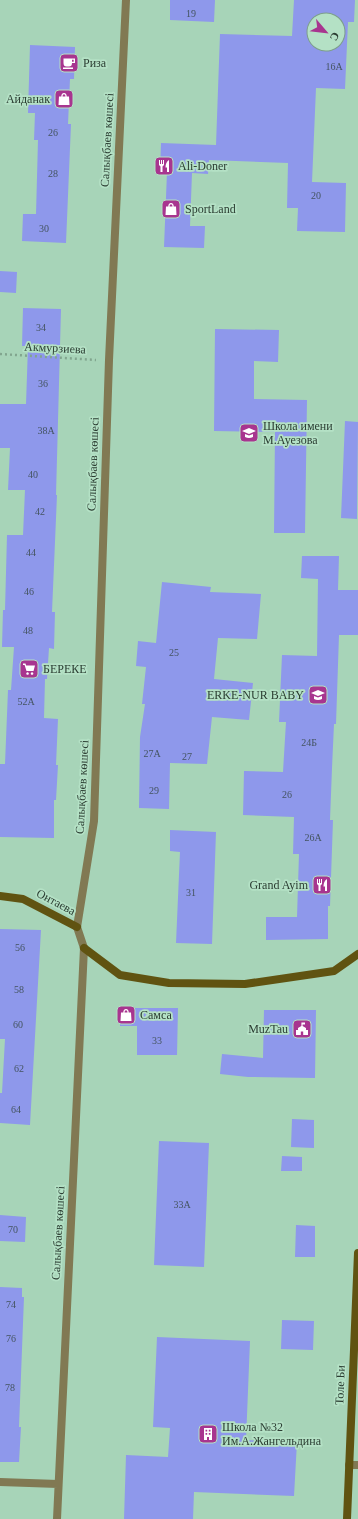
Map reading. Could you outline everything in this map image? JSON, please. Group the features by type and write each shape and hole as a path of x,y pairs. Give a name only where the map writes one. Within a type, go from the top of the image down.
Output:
{"main road":[{"name":"Онтаева","path":"0,896 23,899 77,927"},
{"path":"84,948 120,975 169,983 245,984 334,971 358,954"},
{"name":"Толе Би","path":"347,1519 358,1253"}],"street":[{"name":"Салықбаев көшесі","path":"77,927 94,821 108,360 126,0"},
{"path":"77,927 84,948"},
{"name":"Салықбаев көшесі","path":"57,1519 84,948"},
{"path":"349,1465 358,1466"},
{"path":"0,1482 58,1484"}],"path":[{"name":"Акмурзиева","path":"0,354 108,360"}],"building":[{"path":"170,0 215,0 214,22 170,20"},
{"path":"294,0 355,0 354,22 348,22 345,89 316,88 312,182 346,183 345,232 297,231 298,208 287,208 288,163 209,160 208,174 192,173 190,226 205,226 204,248 164,247 167,172 160,172 161,143 216,145 220,34 292,36"},
{"path":"30,45 75,47 74,79 70,79 68,124 71,124 66,243 22,241 23,214 36,214 38,140 34,140 35,113 28,113"},
{"path":"0,271 17,272 16,293 0,292"},
{"path":"23,308 61,309 57,495 52,612 55,612 54,649 49,648 47,679 45,679 44,718 58,719 56,765 58,765 56,800 54,800 54,838 0,837 0,764 5,764 8,690 11,690 14,647 2,647 3,610 5,610 7,535 23,535 25,490 8,490 10,448 0,448 0,404 26,404 28,346 22,346"},
{"name":"Школа имени М.Ауезова","path":"215,329 279,330 278,362 254,361 254,399 307,400 305,533 274,533 275,432 214,431"},
{"path":"345,421 358,422 357,519 341,518"},
{"path":"302,556 339,556 338,590 358,590 358,635 339,635 336,724 334,724 330,820 333,820 330,906 328,906 328,939 266,940 266,917 297,917 299,854 293,854 294,817 243,815 244,771 283,772 286,722 279,722 282,655 317,656 318,579 301,578"},
{"path":"162,582 211,587 210,592 261,594 257,639 218,638 214,679 253,683 249,720 212,717 207,764 170,763 169,809 139,808 140,737 145,704 142,704 146,667 136,666 138,641 156,643"},
{"path":"170,830 216,832 212,944 176,943 180,852 170,851"},
{"path":"0,929 41,930 30,1125 0,1123 0,1093 2,1093 5,1039 0,1039"},
{"path":"120,1008 178,1008 177,1055 137,1055 137,1026 120,1026"},
{"path":"264,1010 316,1010 315,1078 248,1077 220,1074 222,1054 263,1058"},
{"path":"292,1119 314,1120 314,1148 291,1147"},
{"path":"159,1141 209,1143 204,1267 154,1265"},
{"path":"282,1156 302,1157 302,1171 281,1171"},
{"path":"0,1215 26,1217 25,1242 0,1241"},
{"path":"296,1225 315,1226 315,1257 295,1257"},
{"path":"0,1287 22,1288 22,1297 24,1297 19,1462 0,1462"},
{"path":"282,1320 314,1321 313,1350 281,1349"},
{"name":"Школа №32 Им.А.Жангельдина","path":"157,1337 250,1341 246,1440 297,1442 294,1496 194,1492 193,1519 124,1519 126,1455 168,1457 170,1428 153,1427"}],"place":[{"name":"Риза","path":"69,63"},
{"name":"Айданак","path":"64,99"},
{"name":"Ali-Doner","path":"164,166"},
{"name":"SportLand","path":"171,209"},
{"name":"Школа имени М.Ауезова","path":"249,433"},
{"name":"БЕРЕКЕ","path":"29,669"},
{"name":"ERKE-NUR BABY","path":"318,695"},
{"name":"Grand Ayim","path":"322,885"},
{"name":"Самса","path":"126,1015"},
{"name":"MuzTau","path":"302,1029"},
{"name":"Школа №32 Им.А.Жангельдина","path":"208,1434"}]}
